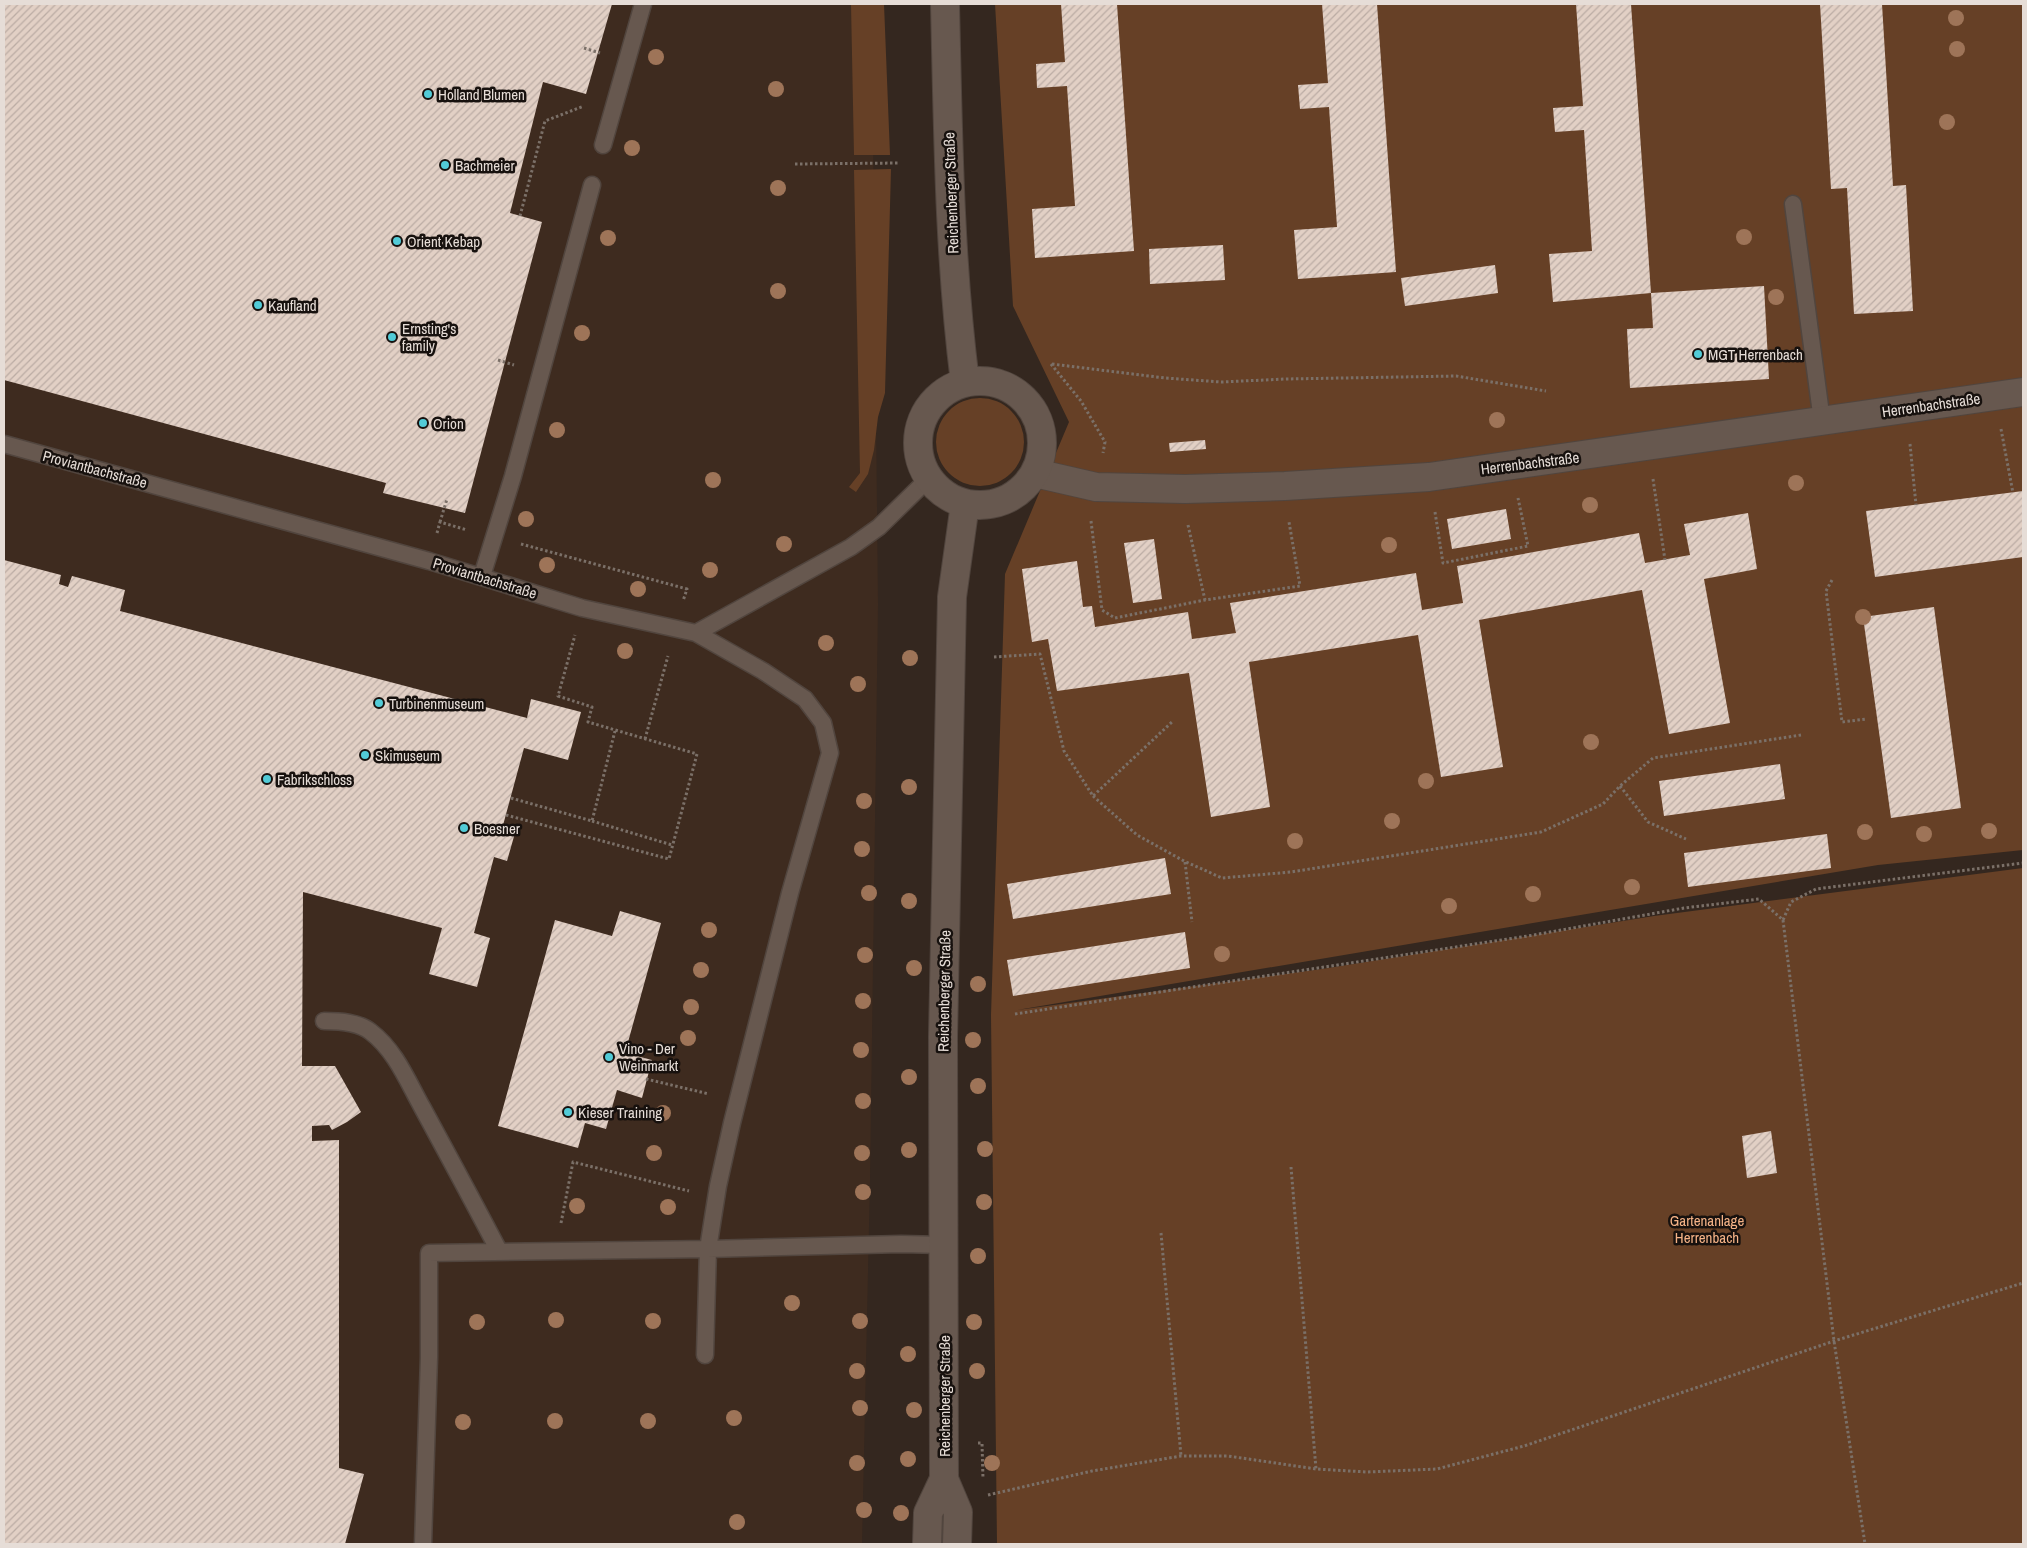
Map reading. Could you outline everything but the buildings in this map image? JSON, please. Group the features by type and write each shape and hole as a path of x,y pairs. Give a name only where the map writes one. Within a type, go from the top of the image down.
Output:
{"street":[{"name":"Reichenberger Straße","path":"945,4 950,194 958,321 965,382"},
{"path":"994,381 1015,390 1032,406 1041,428 1042,451 1035,473 1022,489 1006,500 986,505 965,504 949,497 935,486 929,478 919,453 918,433 924,414 936,398 952,386 965,382 994,381"},
{"name":"Herrenbachstraße","path":"1035,473 1096,487 1185,489 1285,486 1429,477 2023,392"},
{"name":"Reichenberger Straße","path":"957,1544 958,1512 944,1479 943,1037 952,597 965,504"},
{"name":"Reichenberger Straße","path":"927,1544 928,1513 944,1479"}],"lane":[{"path":"603,145 643,4"},
{"path":"482,576 513,476 592,184"},
{"path":"1793,204 1822,421"},
{"name":"Proviantbachstraße","path":"4,444 482,576 582,608 696,633 763,671 805,699 823,723 830,753 790,893 718,1186 708,1249 705,1355"},
{"path":"696,633 851,547 880,527 929,478"},
{"path":"324,1021 339,1021 358,1025 370,1031 383,1043 398,1065 451,1160 499,1251"},
{"path":"423,1544 429,1357 429,1252 708,1249 901,1244 944,1245"}],"path":[{"path":"599,62 602,53"},
{"path":"520,216 545,121 585,106 587,97"},
{"path":"796,164 899,163"},
{"path":"498,360 516,365"},
{"path":"1285,486 1287,513 1300,586 1205,600 1115,618 1102,610 1090,525 1105,442 1081,401 1051,364 1156,377 1221,382 1456,376 1546,391"},
{"path":"1994,396 2013,493"},
{"path":"1906,409 1916,505"},
{"path":"1648,446 1664,560"},
{"path":"1429,477 1443,563 1528,546 1511,464"},
{"path":"1185,489 1187,519 1205,600"},
{"path":"440,522 447,499"},
{"path":"1832,580 1826,591 1842,722 1866,719"},
{"path":"506,815 669,859 697,754 588,722 592,707 558,696 582,608"},
{"path":"994,657 1040,654 1064,751 1093,796 1137,834 1184,861 1222,878 1291,872 1541,832 1603,804 1620,786 1653,758 1801,735"},
{"path":"1093,796 1172,722"},
{"path":"592,821 615,731"},
{"path":"1620,786 1648,822 1686,839"},
{"path":"511,798 672,845"},
{"path":"1184,861 1192,922"},
{"path":"1865,1544 1834,1341 1783,920 1792,902 1816,889 2023,863"},
{"path":"1015,1014 1759,899 1783,920"},
{"path":"646,1079 738,1101"},
{"path":"556,1251 573,1162 691,1192 718,1186"},
{"path":"1291,1167 1316,1469"},
{"path":"1161,1234 1181,1456"},
{"path":"984,1496 1092,1471 1181,1456 1228,1456 1316,1469 1367,1472 1438,1469 1524,1446 1834,1341 2023,1284"}],"shaded area":[{"path":"4,4 859,4 873,128 878,604 870,1181 862,1544 4,1544"}],"green space":[{"path":"851,4 884,4 890,155 854,155"},
{"name":"Gartenanlage Herrenbach","path":"995,4 2023,4 2023,850 1878,865 1017,1010 1322,969 1654,916 2023,868 2023,1544 997,1544 991,1015 1005,574 1069,422 1013,306"},
{"path":"891,169 885,393 878,417 874,450 868,474 856,492 849,487 860,473 854,170"},
{"path":"980,398 997,401 1005,405 1017,417 1021,425 1024,442 1021,459 1017,467 1005,479 997,483 980,486 963,483 955,479 943,467 939,459 936,442 939,425 943,417 955,405 963,401"}],"place":[{"name":"Holland Blumen","path":"428,94"},
{"name":"Bachmeier","path":"445,165"},
{"name":"Orient Kebap","path":"397,241"},
{"name":"Kaufland","path":"258,305"},
{"name":"Ernsting's family","path":"392,337"},
{"name":"MGT Herrenbach","path":"1698,354"},
{"name":"Orion","path":"423,423"},
{"name":"Turbinenmuseum","path":"379,703"},
{"name":"Skimuseum","path":"365,755"},
{"name":"Fabrikschloss","path":"267,779"},
{"name":"Boesner","path":"464,828"},
{"name":"Vino - Der Weinmarkt","path":"609,1057"},
{"name":"Kieser Training","path":"568,1112"}]}
